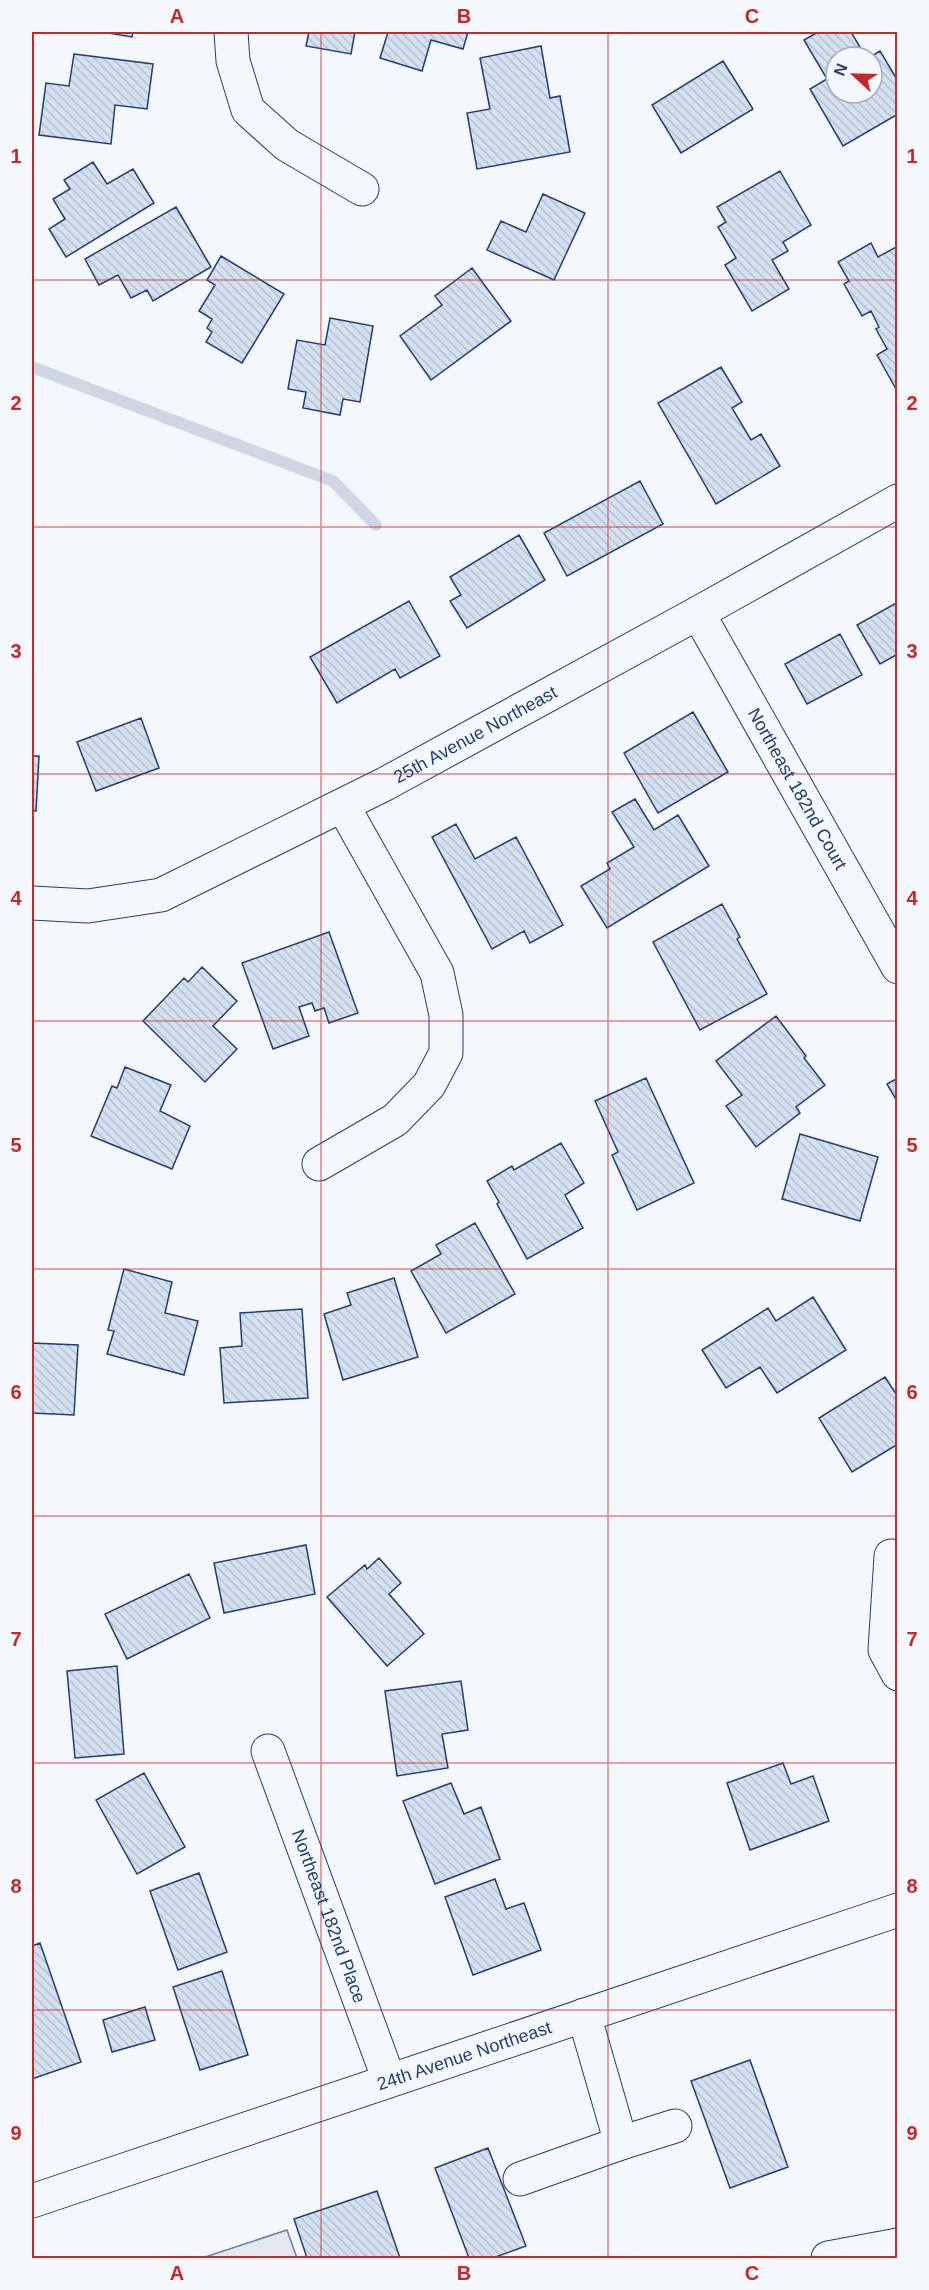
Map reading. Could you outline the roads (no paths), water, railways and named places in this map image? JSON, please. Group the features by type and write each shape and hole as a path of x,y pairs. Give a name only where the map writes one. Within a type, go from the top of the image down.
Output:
{"street":[{"path":"231,32 233,61 248,110 287,146 362,189"},
{"name":"25th Avenue Northeast","path":"32,903 88,906 161,895 343,806 698,613 897,501"},
{"name":"Northeast 182nd Court","path":"698,613 897,967"},
{"path":"319,1164 395,1120 429,1085 446,1053 446,1015 437,973 343,806"},
{"path":"891,1556 885,1650 897,1674"},
{"name":"Northeast 182nd Place","path":"268,1751 389,2080"},
{"name":"24th Avenue Northeast","path":"32,2201 897,1910"},
{"path":"584,2015 621,2143"},
{"path":"520,2179 675,2126"},
{"path":"828,2259 897,2246"}],"waterway":[{"path":"32,367 333,481 376,525"}]}
